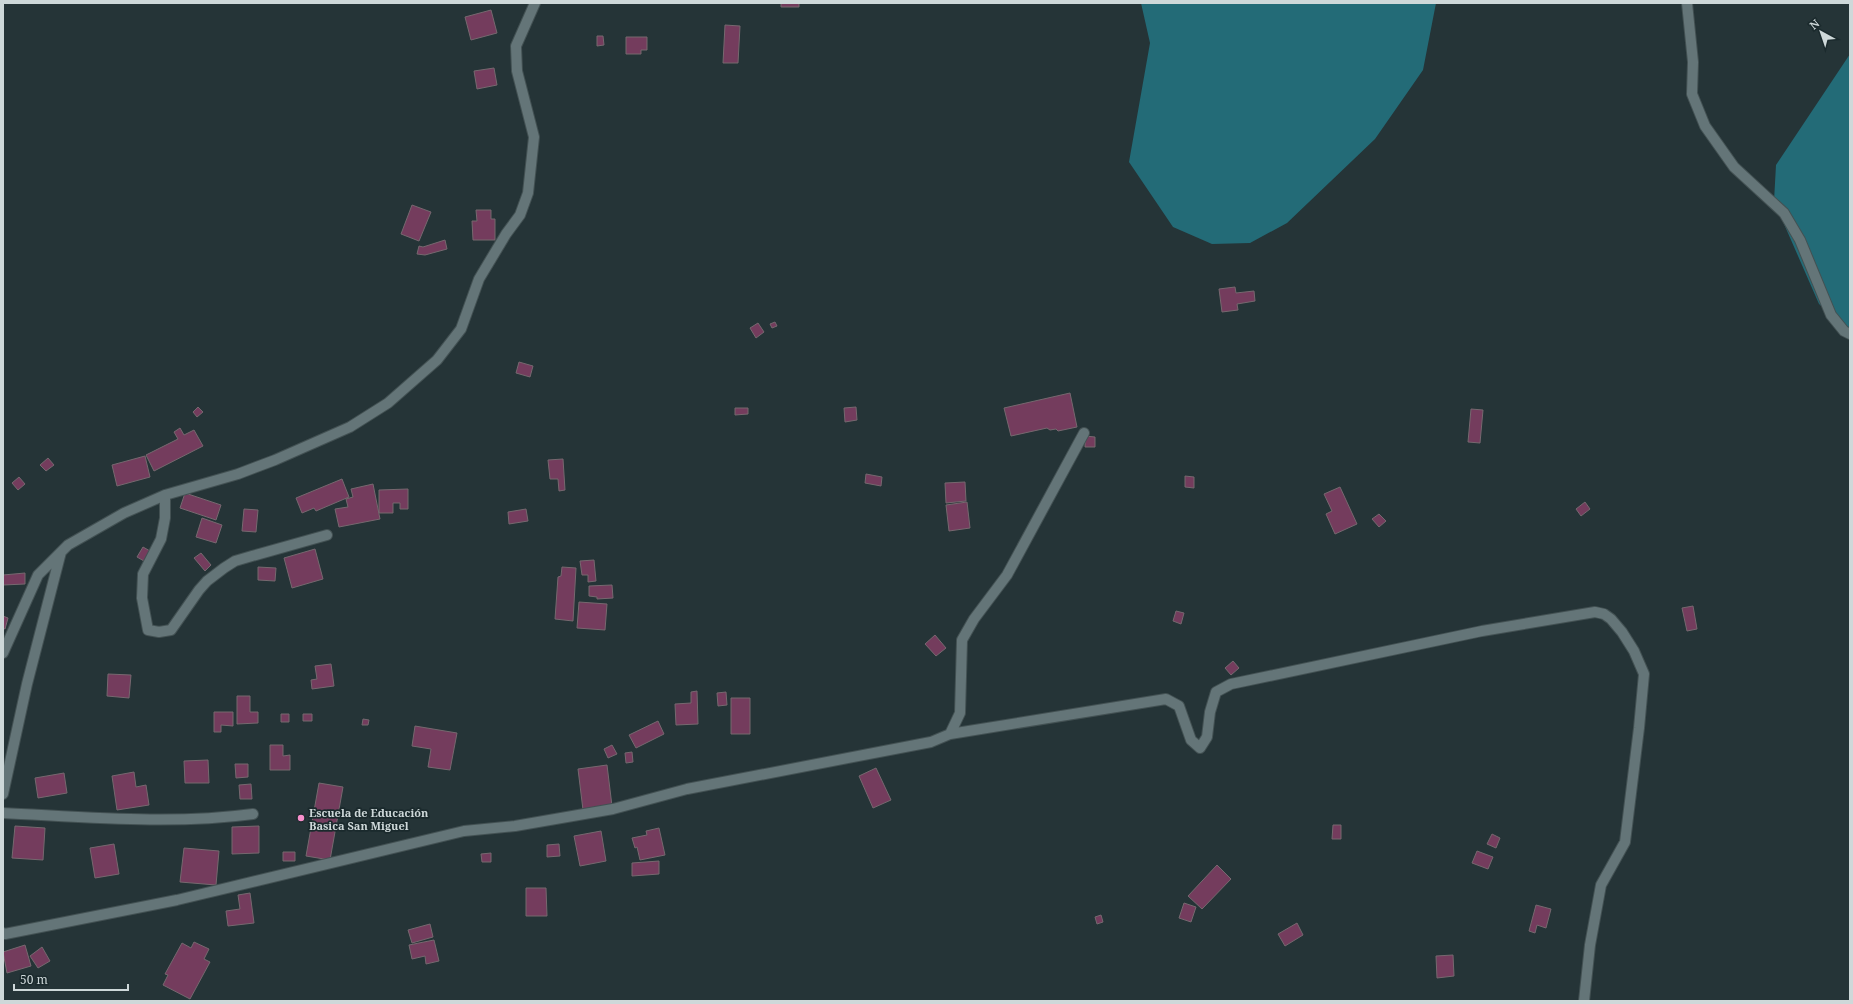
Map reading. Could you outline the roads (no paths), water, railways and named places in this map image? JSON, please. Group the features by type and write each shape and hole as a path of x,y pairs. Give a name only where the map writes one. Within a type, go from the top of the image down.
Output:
{"street":[{"path":"3,653 38,575 68,545 109,521 165,495 253,469 350,427 388,403 423,374 437,360 461,329 479,279 506,234 520,215 528,193 534,137 517,71 516,46 534,3"},
{"path":"1687,3 1693,62 1692,94 1705,126 1734,167 1784,213 1800,240 1831,315 1844,331 1850,334"},
{"path":"950,734 960,713 962,640 1010,568 1084,433"},
{"path":"165,495 165,518 161,539 143,574 142,598 148,630 159,632 171,630 207,581 235,561 327,535"},
{"path":"3,794 27,684 61,552"},
{"path":"3,933 5,934 178,900 464,831 515,826 613,809 687,788 931,742 950,734 1166,699 1179,706 1191,740 1200,748 1207,737 1210,712 1216,692 1231,684 1482,631 1595,612 1604,614 1611,619 1622,632 1634,651 1644,674 1625,842 1601,885 1591,938 1584,1001"},
{"path":"3,813 98,818 200,818 253,814"}],"place":[{"name":"Escuela de Educación Basica San Miguel","path":"301,818"}]}
